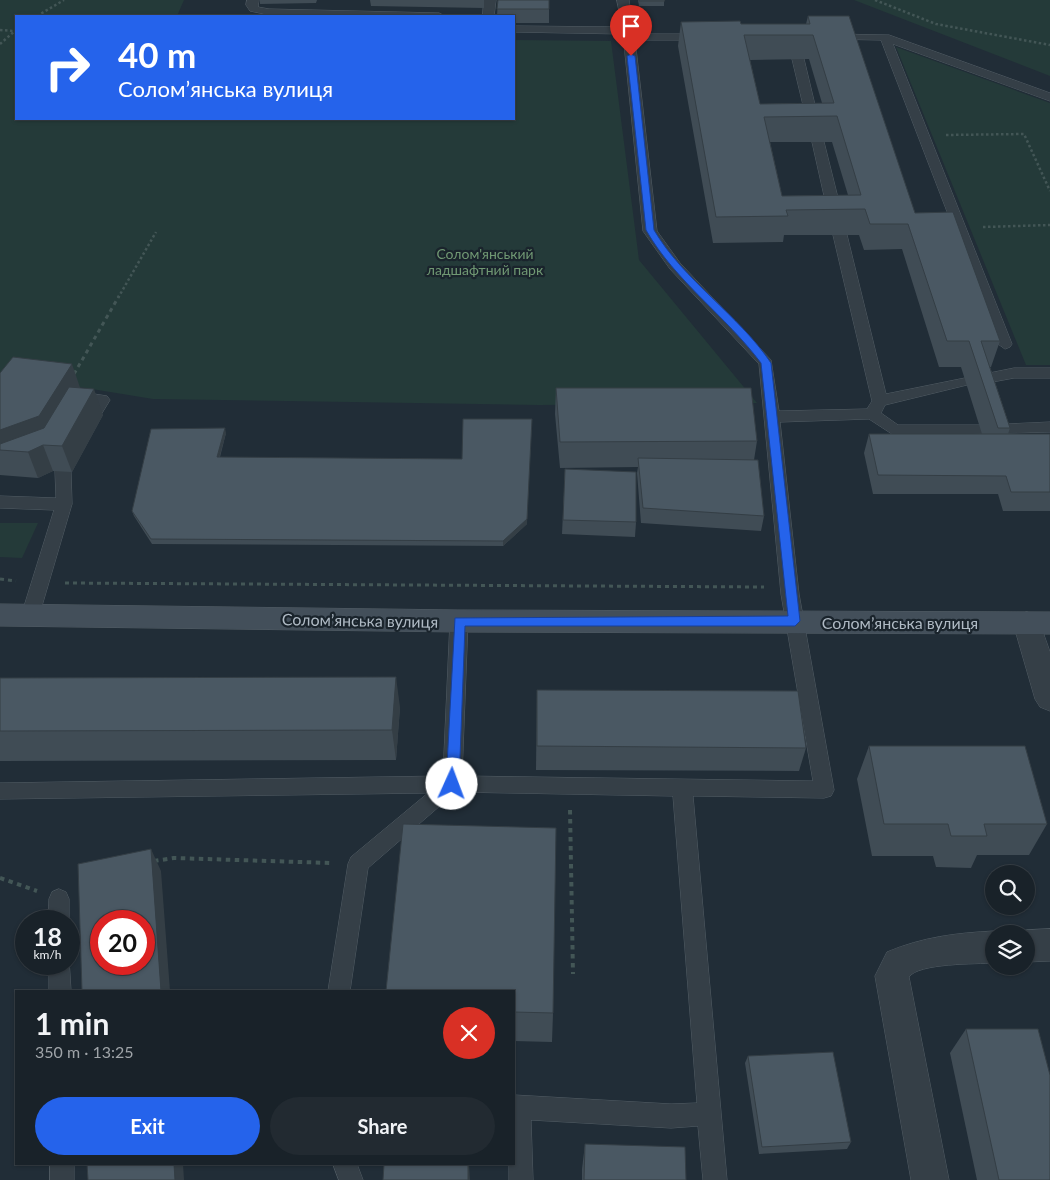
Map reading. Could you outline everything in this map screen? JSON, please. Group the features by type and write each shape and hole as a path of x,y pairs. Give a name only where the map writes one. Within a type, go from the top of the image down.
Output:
{"main road":[{"name":"Соломʼянська вулиця","path":"0,615 459,621 1039,623"}],"street":[{"path":"1039,623 1050,699"},
{"path":"1035,946 1050,945"},
{"path":"930,1180 892,976 899,962 932,950 985,948"}],"lane":[{"path":"253,0 252,5 254,8 269,12 396,15"},
{"path":"489,15 490,0"},
{"path":"0,791 452,784 824,790 790,587 766,363 745,336 662,252 650,230 629,34 623,0"},
{"path":"515,29 715,37"},
{"path":"820,37 885,37 1050,97"},
{"path":"885,37 1005,344"},
{"path":"798,59 814,128"},
{"path":"818,142 876,407 895,431 1050,427"},
{"path":"772,417 876,407 971,381 1014,373 1050,373"},
{"path":"56,393 102,400 93,414"},
{"path":"30,616 64,504 63,471"},
{"path":"0,502 64,504"},
{"path":"339,990 358,864 452,784 459,621"},
{"path":"682,787 715,1180"},
{"path":"59,899 59,910"},
{"path":"60,975 60,990"},
{"path":"520,1180 516,1107 671,1116 709,1114"},
{"path":"62,1165 62,1180"},
{"path":"345,1165 351,1180"}],"path":[{"path":"38,15 59,0 64,0"},
{"path":"875,0 936,24 1050,46"},
{"path":"0,30 15,31"},
{"path":"0,44 15,32"},
{"path":"923,135 1024,134 1050,191"},
{"path":"959,227 1050,225"},
{"path":"70,382 156,232"},
{"path":"40,583 790,587"},
{"path":"570,809 573,974"},
{"path":"146,863 174,858 358,864"},
{"path":"0,878 59,899"}],"green space":[{"name":"Солом'янський ладшафтний парк","path":"0,0 184,0 177,15 15,15 15,120 515,120 515,40 611,41 639,260 757,403 539,405 153,399 0,374"},
{"path":"854,0 1050,0 1050,76"},
{"path":"896,47 1050,103 1050,365 1026,365"},
{"path":"0,523 38,523 22,558 0,557"}],"building":[{"path":"498,0 549,0 549,9 497,9"},
{"path":"664,0 665,1 639,1"},
{"path":"808,16 849,16 915,213 953,212 1000,341 981,341 1010,428 998,428 969,341 947,341 908,224 870,224 865,209 786,210 788,216 716,217 681,22 740,21 741,24 810,24","holes":["744,35 813,35 834,103 760,104","837,116 861,195 782,196 764,117"]},
{"path":"13,357 72,364 39,416 0,430 0,373"},
{"path":"69,387 94,389 62,446 43,445 28,452 0,450 0,444 44,428"},
{"path":"556,388 751,388 757,441 560,442"},
{"path":"463,419 532,419 527,519 503,541 151,539 132,511 151,429 225,428 217,457 462,459"},
{"path":"869,434 1050,434 1050,492 1011,492 1006,476 878,475"},
{"path":"638,458 758,460 764,516 643,508"},
{"path":"565,469 636,472 636,522 563,520"},
{"path":"396,677 392,730 0,731 0,678"},
{"path":"537,690 798,691 806,748 537,746"},
{"path":"869,746 1025,746 1047,824 984,824 987,836 951,836 948,824 884,824"},
{"path":"403,824 556,828 553,1013 515,1012 515,990 386,990"},
{"path":"151,849 161,990 82,990 78,864"},
{"path":"966,1029 1038,1029 1050,1075 1050,1180 999,1180"},
{"path":"833,1052 851,1142 762,1147 748,1056"},
{"path":"585,1144 685,1147 686,1180 584,1180"},
{"path":"87,1165 174,1165 175,1180 88,1180"},
{"path":"384,1165 468,1165 468,1180 383,1180"}],"route":[{"path":"452,784 459,621 795,621 766,363 745,336 662,252 650,230 631,56"}]}
